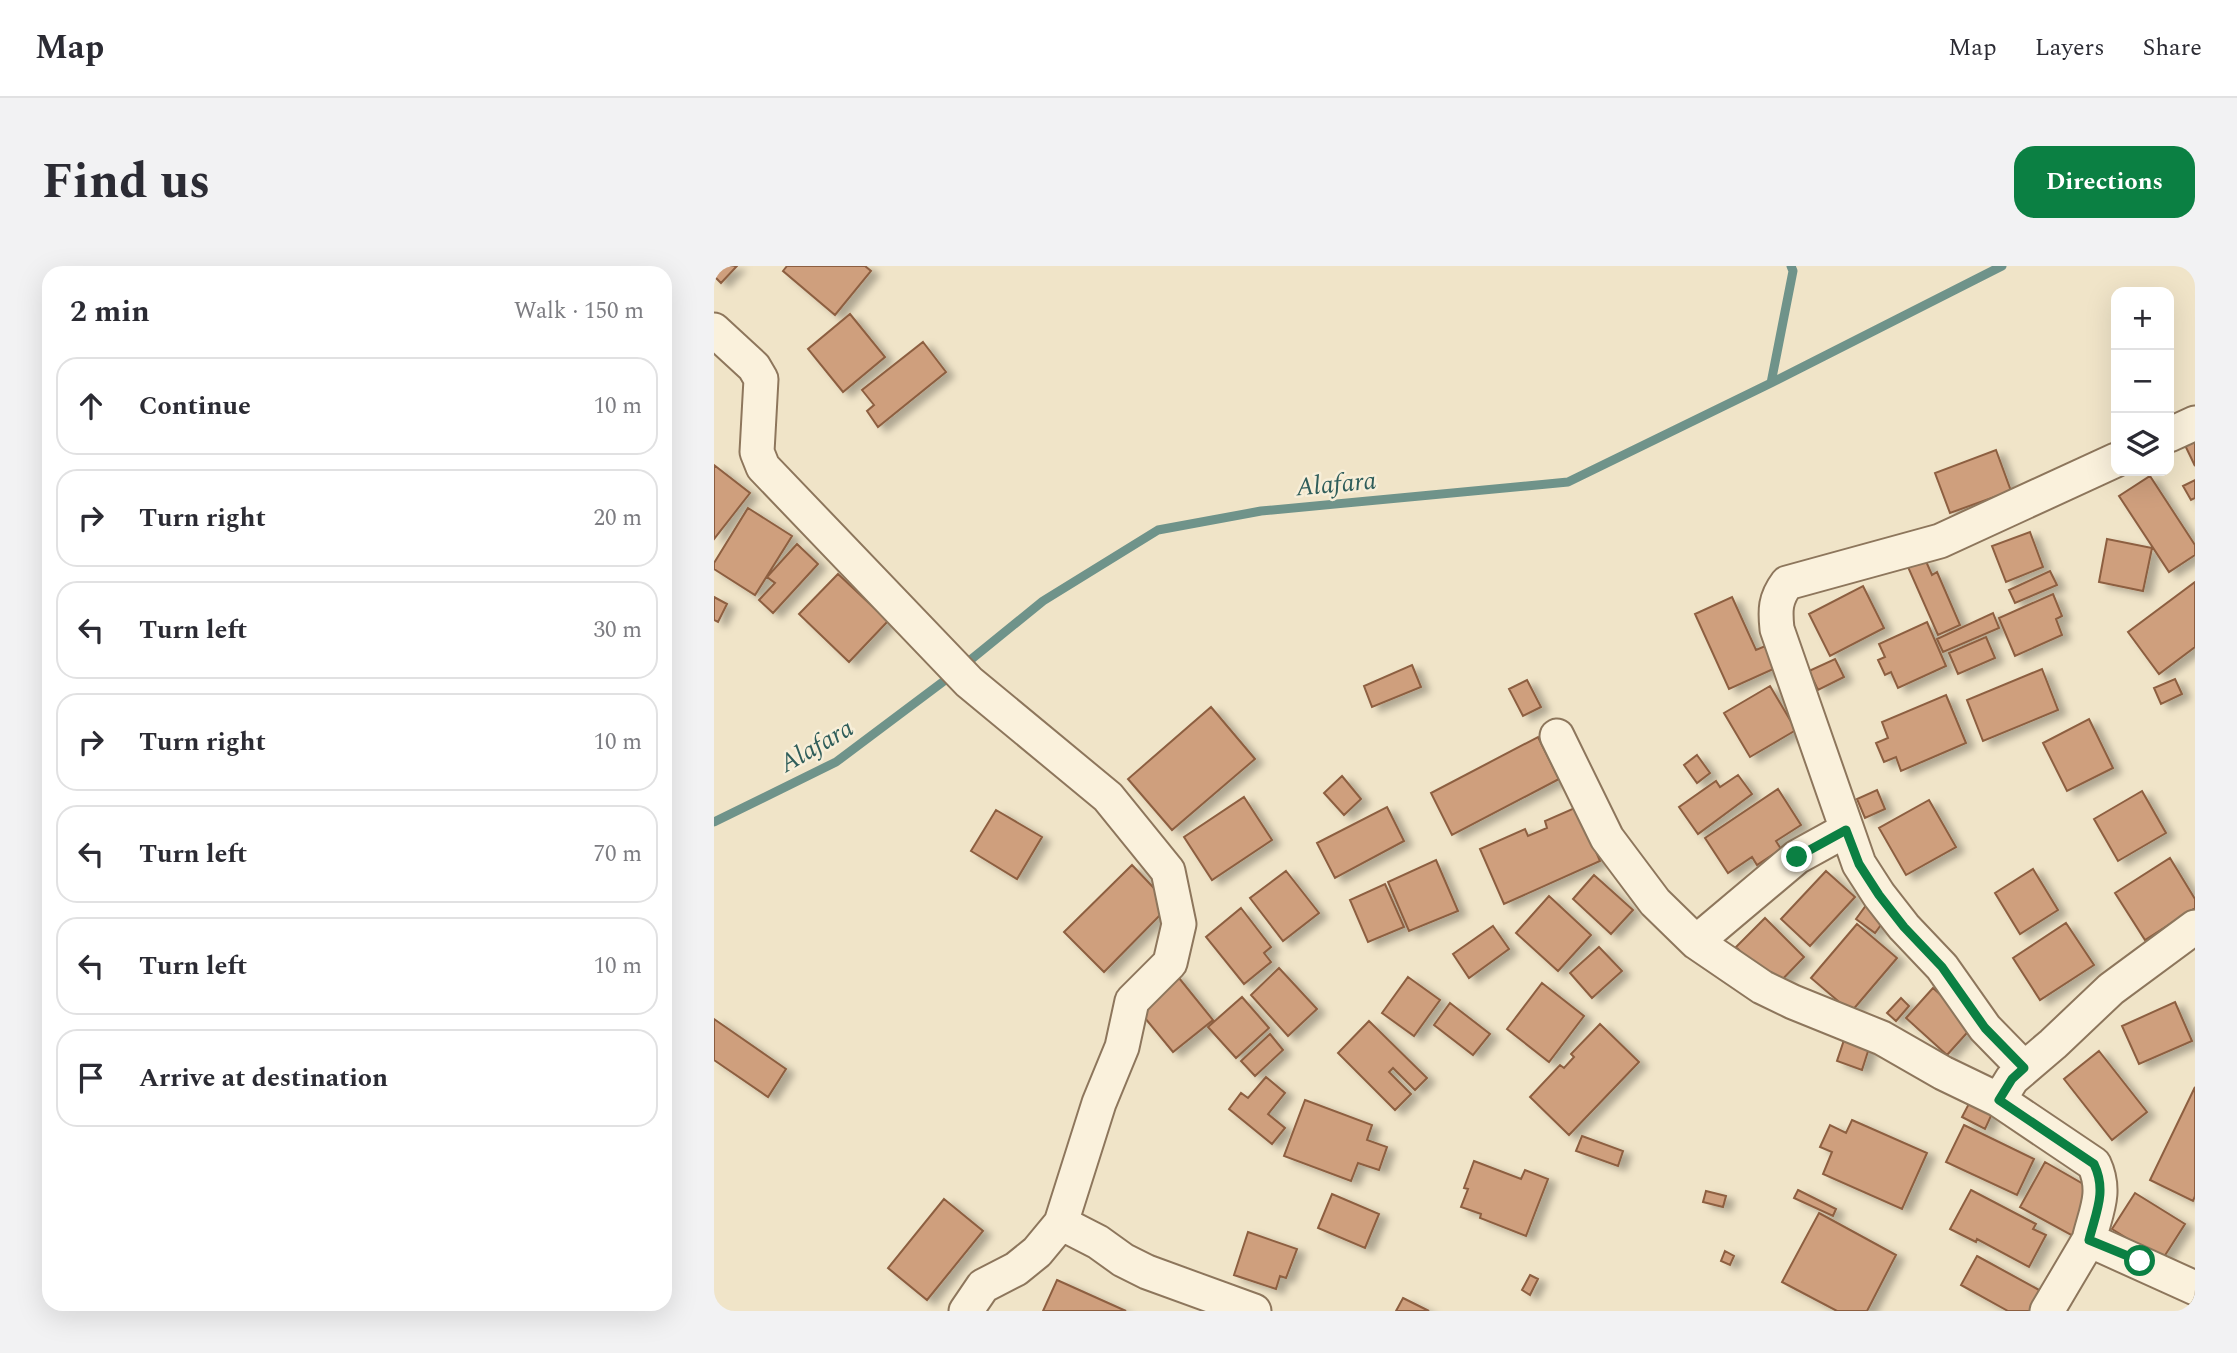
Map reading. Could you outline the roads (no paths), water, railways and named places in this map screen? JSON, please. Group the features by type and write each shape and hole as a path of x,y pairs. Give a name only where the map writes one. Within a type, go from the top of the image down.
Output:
{"street":[{"path":"714,330 754,367 761,379 757,452 763,467 969,682 1108,797 1168,871 1179,924 1170,963 1132,1001 1122,1047 1099,1103 1061,1223 1037,1252 1016,1269 983,1286 966,1311"},
{"path":"2174,433 2195,423"},
{"path":"2024,1068 1985,1028 1942,967 1904,927 1859,864 1777,629 1775,607 1778,594 1787,583 1940,541 2111,462"},
{"path":"1557,736 1608,838 1655,902 1696,942 1762,987 1882,1038 1943,1073 1999,1100 2094,1164 2101,1178 2102,1189 2089,1240 2047,1311"},
{"path":"1696,942 1797,857 1846,830"},
{"path":"1999,1100 2012,1079 2111,989 2195,927"},
{"path":"1061,1223 1147,1272 1254,1311"},
{"path":"2089,1240 2195,1289"}],"waterway":[{"path":"1771,383 1793,271 1791,266"},
{"name":"Alafara","path":"963,666 1043,601 1158,530 1261,511 1568,482 2002,266"},
{"name":"Alafara","path":"714,822 836,762 952,675"}]}
